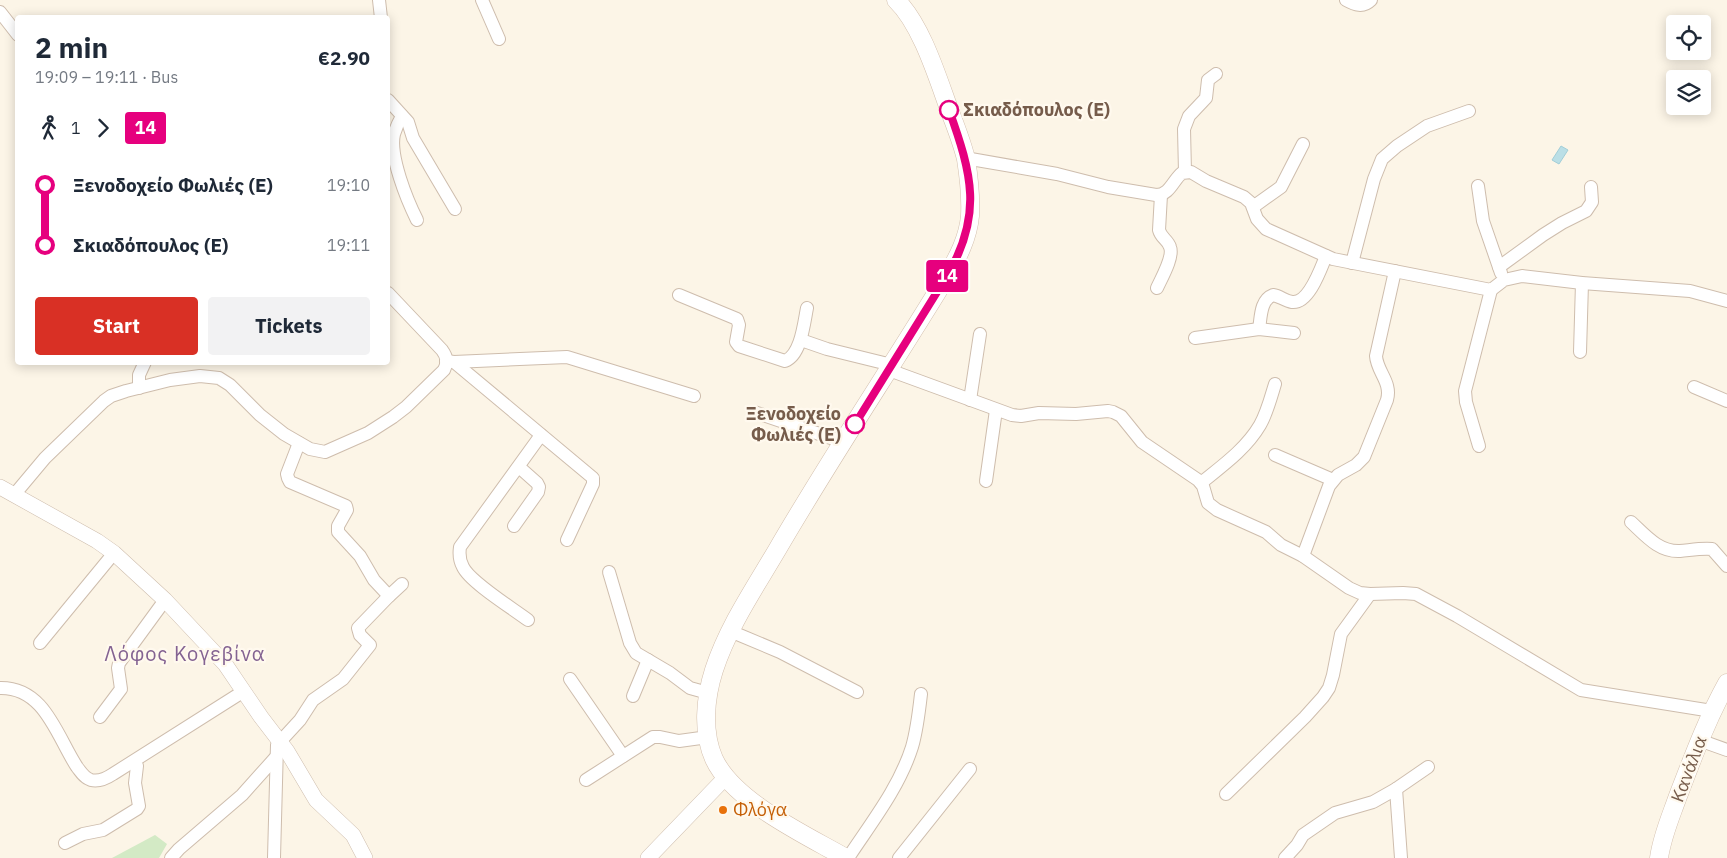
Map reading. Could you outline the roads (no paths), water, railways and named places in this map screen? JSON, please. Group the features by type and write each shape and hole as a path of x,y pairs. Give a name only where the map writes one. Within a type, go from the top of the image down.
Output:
{"main road":[{"path":"847,858 753,802 725,778 715,760 708,737 707,710 708,693 714,670 730,631 790,527 942,284 961,250 968,228 970,204 965,158 944,95 925,48 910,18 896,0"},
{"name":"Κανάλια","path":"1659,858 1664,834 1699,740 1727,683"}],"street":[{"path":"379,0 381,15"},
{"path":"482,0 499,39"},
{"path":"1346,0 1360,5 1371,0"},
{"path":"0,12 15,31"},
{"path":"1184,172 1184,129 1189,116 1206,98 1208,80 1216,74"},
{"path":"390,102 408,122 413,138 455,209"},
{"path":"1352,263 1374,179 1382,159 1397,146 1427,126 1469,112"},
{"path":"402,116 394,134 393,151 406,197 417,220"},
{"path":"1253,207 1282,187 1303,144"},
{"path":"965,158 1057,174 1108,187 1160,195 1167,191 1179,175 1184,172 1191,172 1206,181 1244,197 1253,207 1257,219 1266,229 1326,256 1352,263 1491,290"},
{"path":"1478,186 1483,221 1504,280"},
{"path":"1499,267 1549,231 1586,211 1592,202 1591,186"},
{"path":"1157,288 1171,255 1170,247 1161,236 1159,230 1160,195"},
{"path":"1259,329 1262,307 1266,299 1273,296 1290,302 1299,301 1310,290 1316,280 1326,256"},
{"path":"1303,556 1333,480 1356,465 1364,457 1388,396 1388,383 1379,368 1376,356 1395,271"},
{"path":"1479,446 1466,402 1465,391 1491,290 1504,280 1522,276 1582,283 1690,291 1727,302"},
{"path":"1580,352 1582,283"},
{"path":"390,295 442,350 450,362 592,476 594,480 566,540"},
{"path":"679,295 737,319 739,325 736,342 741,347 785,361 789,359 801,340 807,308"},
{"path":"1195,338 1259,329 1294,333"},
{"path":"970,400 980,334"},
{"path":"801,340 891,367 996,410 1021,416 1039,413 1113,412 1121,416 1142,442 1195,476 1201,483 1208,503 1217,510 1266,532 1281,545 1303,556 1349,588 1360,593 1370,594 1403,592 1416,594 1457,616 1581,690 1712,712"},
{"path":"450,362 567,357 694,396"},
{"path":"14,495 45,458 98,406 111,396 185,377 219,378 230,385 269,423 299,443 314,450 328,452 368,433 406,407 450,362"},
{"path":"139,388 140,375 144,365"},
{"path":"1201,483 1234,455 1261,424 1275,384"},
{"path":"1694,387 1727,402"},
{"path":"986,481 996,410"},
{"path":"754,412 844,442"},
{"path":"528,620 470,577 463,567 459,556 460,547 541,435"},
{"path":"299,443 288,474 290,482 346,506 347,510 338,528 338,532 360,556 374,580 389,596"},
{"path":"1274,455 1333,480"},
{"path":"514,526 538,492 539,487 519,466"},
{"path":"0,487 97,541 114,553 165,600 213,651 280,741 316,800 353,835 365,858"},
{"path":"1631,522 1660,547 1678,551 1712,549 1727,566"},
{"path":"40,643 114,553"},
{"path":"609,572 630,643 636,653 670,673 690,688 708,693"},
{"path":"274,858 277,745 300,720 313,700 343,679 370,645 360,635 358,628 402,584"},
{"path":"1226,794 1323,697 1329,688 1333,675 1341,634 1370,594"},
{"path":"100,717 121,689 119,663 165,600"},
{"path":"730,631 780,652 857,692"},
{"path":"633,696 648,660"},
{"path":"570,679 622,756"},
{"path":"0,688 10,688 20,692 33,699 42,707 50,717 70,756 83,774 89,779 98,780 108,777 136,761 244,691"},
{"path":"847,858 888,798 905,764 916,731 921,694"},
{"path":"586,780 656,736 679,741 708,737"},
{"path":"1699,740 1727,750"},
{"path":"171,858 242,795 276,757"},
{"path":"65,843 83,834 103,830 137,809 139,806 135,783 136,761"},
{"path":"1285,858 1305,833 1335,813 1344,809 1366,805 1396,789 1428,767"},
{"path":"898,858 970,769"},
{"path":"648,858 682,825 725,778"},
{"path":"1396,789 1401,858"}],"water":[{"path":"1561,146 1568,150 1559,164 1552,160"}],"place":[{"name":"Σκιαδόπουλος (E)","path":"949,110"},
{"name":"Ξενοδοχείο Φωλιές (E)","path":"855,424"},
{"name":"Φλόγα","path":"723,810"}],"district":[{"name":"Λόφος Κογεβίνα","path":"185,654"}]}
